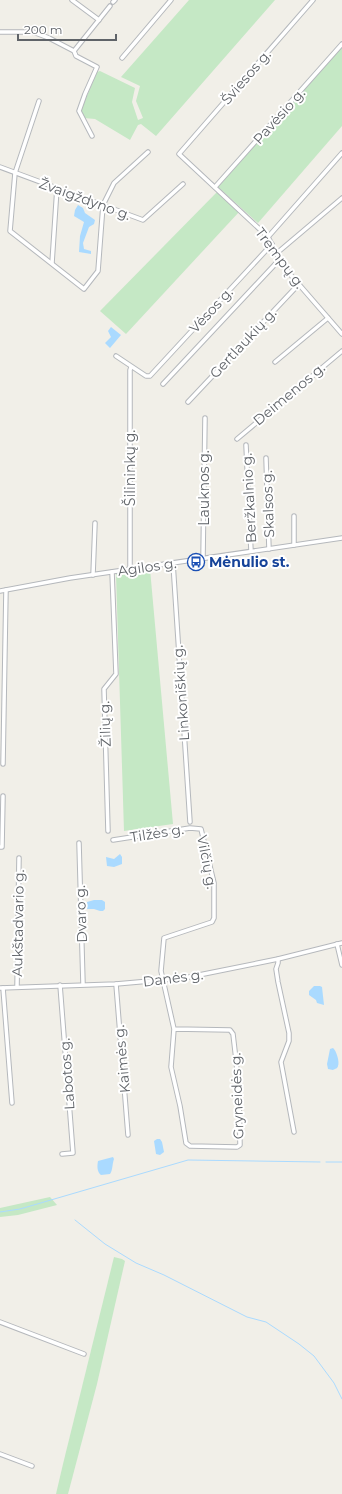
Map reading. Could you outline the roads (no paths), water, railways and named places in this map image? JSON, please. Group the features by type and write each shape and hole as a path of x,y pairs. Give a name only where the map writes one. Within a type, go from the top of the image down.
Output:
{"street":[{"path":"72,0 99,20"},
{"path":"122,58 171,0"},
{"name":"Šviesos g.","path":"179,154 313,0"},
{"path":"74,52 113,3"},
{"path":"0,32 33,32 49,38 74,52 76,56 97,67 79,111 92,136"},
{"name":"Pavėsio g.","path":"215,187 342,44"},
{"path":"39,101 15,173 10,231 84,289 98,271 103,205 114,183 148,152"},
{"path":"268,237 342,153"},
{"name":"Trempų g.","path":"179,154 268,237 283,266 342,334"},
{"name":"Žvaigždyno g.","path":"0,167 142,220 183,184"},
{"path":"52,264 57,188"},
{"path":"277,252 342,198"},
{"name":"Vėsos g.","path":"131,367 146,376 150,376 272,244"},
{"path":"163,384 280,259"},
{"name":"Gertlaukių g.","path":"188,402 299,284"},
{"path":"275,362 328,318"},
{"path":"337,329 342,326"},
{"name":"Deimenos g.","path":"237,438 342,351"},
{"path":"116,356 131,367"},
{"name":"Šilininkų g.","path":"130,569 131,367"},
{"name":"Lauknos g.","path":"203,558 204,418"},
{"name":"Beržkalnio g.","path":"246,445 251,552"},
{"name":"Skalsos g.","path":"266,458 269,549"},
{"path":"294,516 294,545"},
{"path":"93,575 95,523"},
{"name":"Agilos g.","path":"0,591 130,569 342,538"},
{"name":"Linkoniškių g.","path":"173,563 190,822"},
{"name":"Žilių g.","path":"108,831 104,689 116,674 112,572"},
{"path":"3,764 6,590"},
{"path":"1,847 3,796"},
{"name":"Tilžės g.","path":"113,840 190,828 201,828"},
{"name":"Vilčių g.","path":"162,981 161,971 164,938 212,922 214,918 214,883 201,828"},
{"name":"Dvaro g.","path":"79,843 83,984"},
{"name":"Aukštadvario g.","path":"17,987 19,858"},
{"name":"Danės g.","path":"2,988 162,981 278,959 342,943"},
{"path":"337,944 342,965"},
{"path":"278,959 276,969 278,982 290,1033 289,1041 281,1062 294,1132"},
{"name":"Gryneidės g.","path":"162,981 174,1029 171,1067 180,1106 186,1143 190,1146 237,1147 240,1145 240,1115 238,1075 233,1034 230,1030 174,1029"},
{"name":"Kaimės g.","path":"116,984 128,1135"},
{"name":"Labotos g.","path":"60,985 73,1153 62,1154"},
{"path":"2,988 12,1103"},
{"path":"0,1322 84,1354"},
{"path":"0,1454 32,1466"}],"water":[{"path":"78,205 83,208 85,213 95,220 94,224 89,227 83,243 84,249 91,251 91,254 79,252 80,236 84,222 74,216"},
{"path":"111,327 121,335 110,348 105,343 111,337 108,331"},
{"path":"120,854 122,857 122,864 114,867 107,866 106,857 114,859"},
{"path":"102,900 105,902 105,909 103,911 86,909 87,902"},
{"path":"314,986 322,987 324,1005 317,1003 316,1000 309,995 309,991"},
{"path":"333,1048 336,1054 338,1067 333,1070 328,1069 327,1064 330,1049"},
{"path":"160,1139 162,1142 164,1152 160,1155 156,1154 154,1141"},
{"path":"113,1157 112,1171 110,1174 101,1175 97,1165 98,1161"}],"waterway":[{"path":"0,1212 20,1209 188,1160 320,1162"},
{"path":"326,1162 342,1162"},
{"path":"75,1220 105,1244 136,1263 164,1275 247,1317 266,1322 299,1344 314,1356 334,1383 342,1399"}],"place":[{"name":"Mėnulio st.","path":"196,562"}]}
